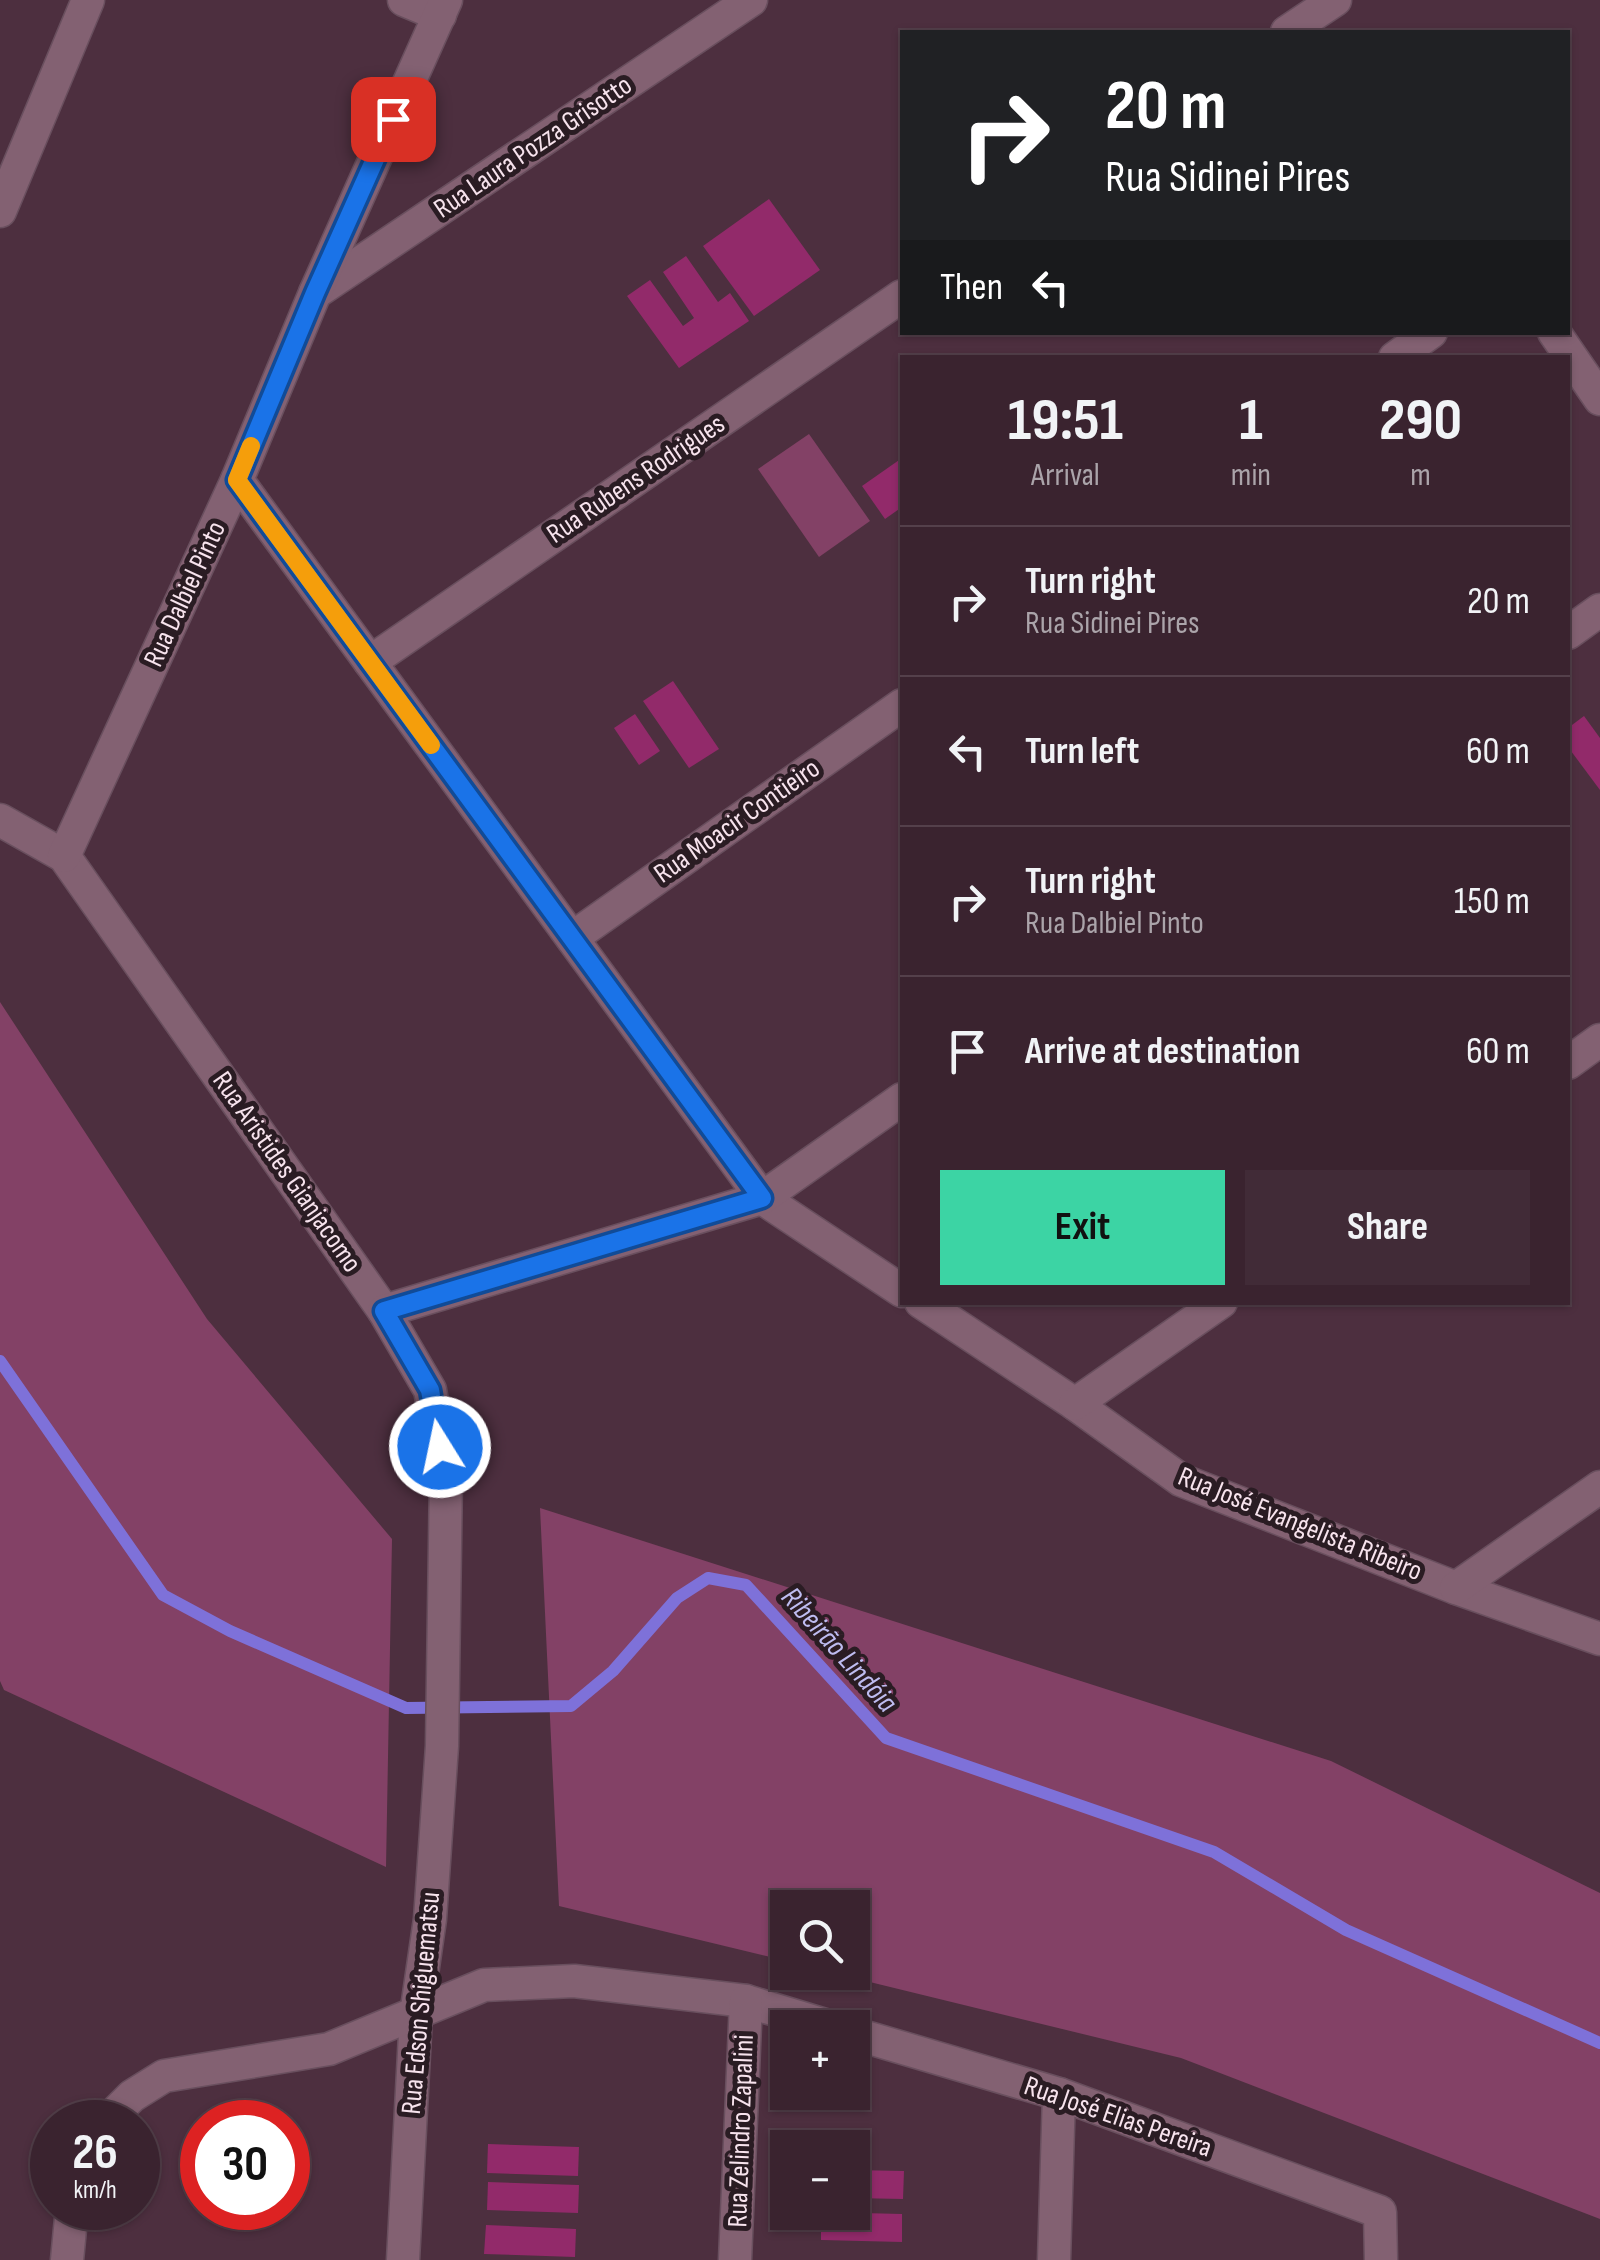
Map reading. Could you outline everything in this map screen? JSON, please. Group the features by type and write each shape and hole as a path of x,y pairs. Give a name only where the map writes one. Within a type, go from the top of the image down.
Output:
{"street":[{"path":"0,211 88,0"},
{"path":"404,0 443,8"},
{"name":"Rua Laura Pozza Grisotto","path":"315,293 751,0"},
{"name":"Rua Dalbiel Pinto","path":"64,856 237,480 315,293 443,8"},
{"path":"1291,30 1331,10"},
{"name":"Rua Rubens Rodrigues","path":"370,662 900,297"},
{"path":"1400,355 1427,335"},
{"path":"1570,355 1600,399"},
{"path":"237,480 762,1198 900,1289"},
{"path":"1570,632 1600,610"},
{"name":"Rua Moacir Contieiro","path":"572,938 900,706"},
{"name":"Rua Aristides Gianjacomo","path":"0,820 64,856 384,1311 430,1390 446,1476 445,1647"},
{"path":"1570,1061 1600,1040"},
{"path":"384,1311 762,1198 900,1100"},
{"name":"Rua José Evangelista Ribeiro","path":"925,1305 1075,1404 1181,1480 1456,1588 1600,1638"},
{"path":"1075,1404 1218,1305"},
{"path":"1456,1588 1600,1487"},
{"name":"Rua Edson Shiguematsu","path":"404,2260 416,2015 430,1920 445,1647"},
{"path":"128,2100 164,2076 329,2050 484,1985 574,1981 746,2002 773,2010"},
{"name":"Rua Zelindro Zapalini","path":"736,2260 746,2002"},
{"name":"Rua José Elias Pereira","path":"870,2038 1059,2094 1380,2212 1381,2260"},
{"path":"1054,2260 1059,2094"},
{"path":"68,2260 70,2230"}],"shaded area":[{"path":"809,434 870,521 819,557 758,469"},
{"path":"0,1002 207,1319 392,1539 386,1867 4,1690 0,1681"},
{"path":"540,1508 1331,1761 1600,1893 1600,2219 1181,2058 870,1982 870,1890 770,1890 770,1957 559,1906"}],"building":[{"path":"769,199 820,270 754,316 703,246"},
{"path":"686,256 718,302 730,293 749,321 679,368 627,296 650,280 683,326 694,318 663,272"},
{"path":"900,459 900,508 885,519 862,486"},
{"path":"673,681 719,749 689,768 643,701"},
{"path":"635,714 660,751 639,765 614,728"},
{"path":"1584,716 1600,738 1600,790 1570,750 1570,726"},
{"path":"488,2144 579,2147 578,2176 487,2173"},
{"path":"870,2170 904,2171 903,2199 870,2198"},
{"path":"488,2182 579,2185 578,2213 487,2210"},
{"path":"870,2213 902,2214 902,2242 821,2240 821,2230 870,2230"},
{"path":"486,2225 576,2229 575,2257 484,2254"}],"waterway":[{"name":"Ribeirão Lindóia","path":"0,1361 163,1595 230,1631 406,1708 571,1706 613,1671 677,1598 708,1578 746,1585 886,1738 1214,1852 1346,1930 1600,2043"}],"slow traffic":[{"path":"251,446 237,480 431,745"}],"route":[{"path":"393,119 237,480 762,1198 384,1311 430,1390 440,1447"}]}
